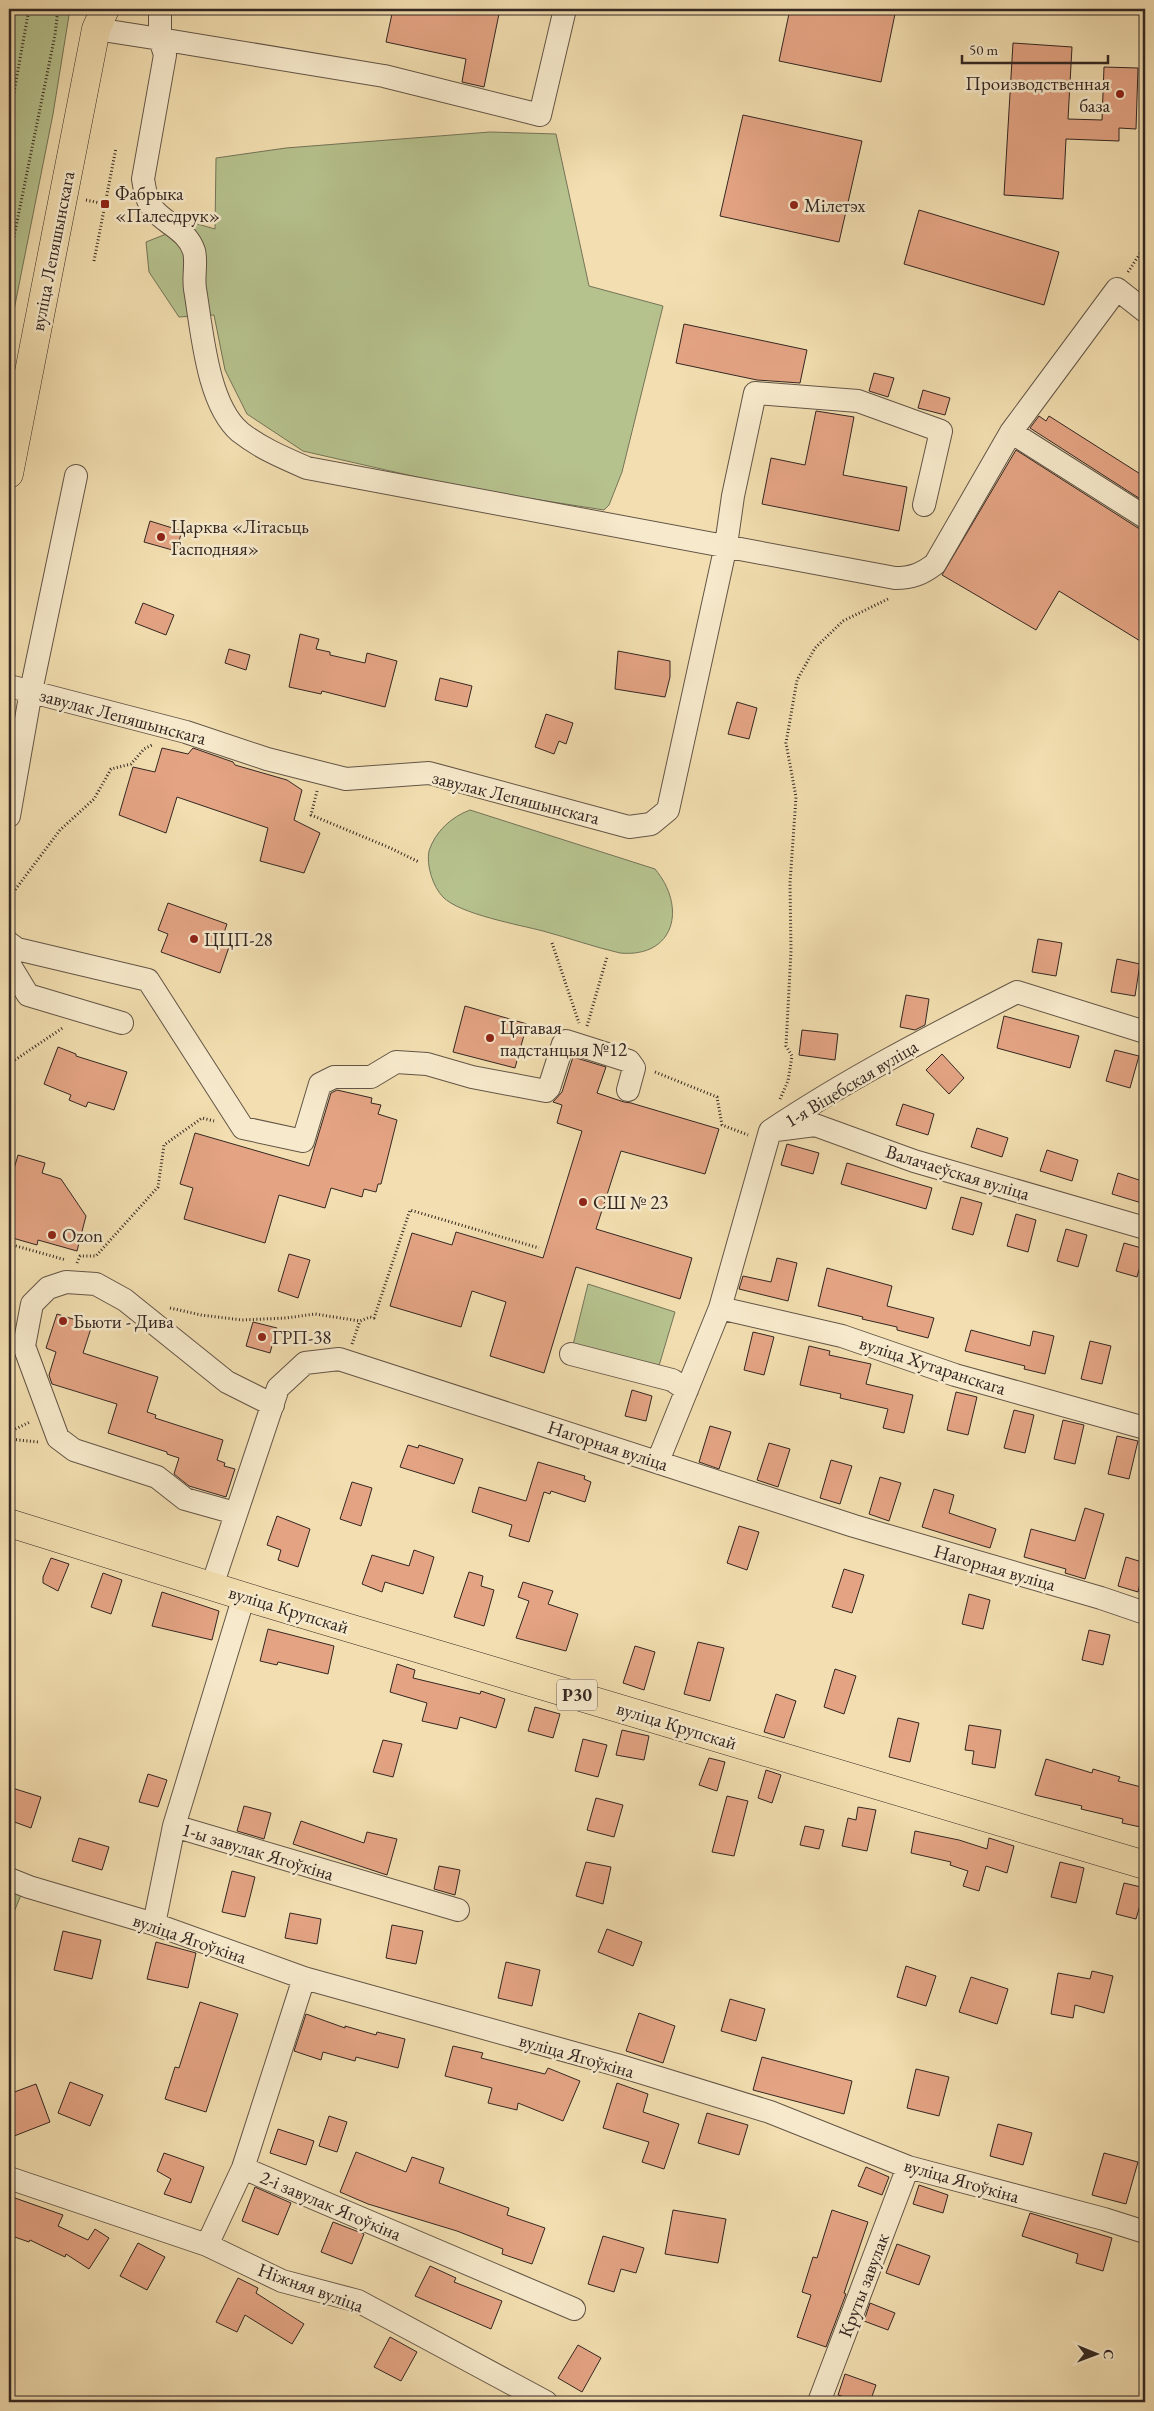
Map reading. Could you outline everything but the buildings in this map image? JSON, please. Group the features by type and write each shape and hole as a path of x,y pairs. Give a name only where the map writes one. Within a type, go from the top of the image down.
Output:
{"main road":[{"name":"вуліца Лепяшынскага","path":"9,474 98,15"},
{"name":"вуліца Крупскай","path":"9,1523 244,1596 1145,1864"}],"street":[{"path":"160,9 160,39 165,55 143,179 145,195 155,211 178,228 194,251 194,285 209,371 220,404 239,431 267,451 307,468 895,578 908,578 922,574 935,564 1011,432 1117,289 1145,311"},
{"path":"98,15 160,39 384,76 540,115 565,9"},
{"name":"завулак Лепяшынскага","path":"9,686 186,732 267,759 346,778 429,773 629,827 651,824 668,810 726,545 733,496 755,393 858,401 940,432 924,505"},
{"path":"1011,432 1145,517"},
{"path":"9,816 32,691 76,476"},
{"path":"9,943 16,949 148,980 243,1128 303,1141 320,1084 334,1077 370,1077 396,1062 427,1064 472,1077 546,1091 549,1088 563,1044 566,1041 629,1061 634,1068 628,1090"},
{"path":"9,959 11,967 28,995 122,1023"},
{"name":"1-я Віцебская вуліца","path":"658,1461 720,1308 770,1131 822,1096 893,1055 1017,992 1145,1032"},
{"name":"Валачаеўская вуліца","path":"770,1131 815,1124 914,1161 1145,1228"},
{"path":"235,1513 185,1499 157,1477 74,1450 58,1438 16,1343 32,1304 48,1288 66,1282 96,1284 124,1300 227,1382 272,1405"},
{"name":"вуліца Хутаранскага","path":"720,1308 842,1336 955,1375 1145,1428"},
{"path":"572,1354 672,1380 687,1390"},
{"name":"Нагорная вуліца","path":"212,1586 278,1388 305,1363 339,1358 854,1526 1145,1612"},
{"name":"1-ы завулак Ягоўкіна","path":"244,1596 174,1826 458,1910"},
{"path":"154,1924 174,1826"},
{"name":"вуліца Ягоўкіна","path":"9,1879 29,1887 154,1924 304,1978 607,2062 770,2112 908,2167 1104,2219 1145,2232"},
{"name":"2-і завулак Ягоўкіна","path":"304,1978 243,2168 574,2309"},
{"name":"Круты завулак","path":"819,2402 908,2167"},
{"path":"207,2245 243,2168"},
{"name":"Ніжняя вуліца","path":"9,2178 207,2245 282,2281 358,2301 546,2402"}],"path":[{"path":"9,120 29,9"},
{"path":"9,261 55,35 58,9"},
{"path":"94,261 116,148"},
{"path":"1117,289 1145,246"},
{"path":"634,1068 656,1072 717,1097 722,1125 750,1136 770,1131 778,1102 788,1081 792,1056 786,1046 791,951 790,883 796,797 786,742 797,680 815,648 843,621 890,598 895,578"},
{"path":"9,898 60,830 94,799 111,769 131,764 144,749 160,742"},
{"path":"321,772 311,815 418,862"},
{"path":"552,943 581,1029"},
{"path":"586,1029 607,957"},
{"path":"9,1064 85,1012"},
{"path":"80,1256 96,1256 158,1188 164,1145 202,1118 243,1128"},
{"path":"163,1305 176,1310 201,1315 242,1320 286,1318 315,1314 360,1321 370,1317 374,1318 410,1210 538,1248"},
{"path":"9,1244 77,1263"},
{"path":"9,1439 44,1442 58,1438"}],"green space":[{"path":"9,9 70,9 53,114 9,335"},
{"path":"490,132 556,134 589,286 663,306 622,472 609,505 604,510 469,489 303,451 247,414 225,370 214,315 179,317 149,272 146,242 194,223 215,229 216,158 286,148"},
{"path":"470,810 655,869 665,884 671,899 672,914 670,927 664,939 653,947 639,952 620,953 476,914 451,903 439,893 433,882 429,869 429,851 435,838 450,821"},
{"path":"588,1284 675,1312 658,1369 573,1345"},
{"path":"9,1890 21,1895 9,1924"}],"place":[{"name":"Производственная база","path":"1120,94"},
{"name":"Фабрыка «Палесдрук»","path":"105,204"},
{"name":"Мілетэх","path":"794,205"},
{"name":"Царква «Літасьць Гасподняя»","path":"161,537"},
{"name":"ЦЦП-28","path":"194,939"},
{"name":"Цягавая падстанцыя №12","path":"490,1038"},
{"name":"СШ № 23","path":"583,1202"},
{"name":"Ozon","path":"52,1235"},
{"name":"Бьюти - Дива","path":"63,1321"},
{"name":"ГРП-38","path":"262,1337"}]}
